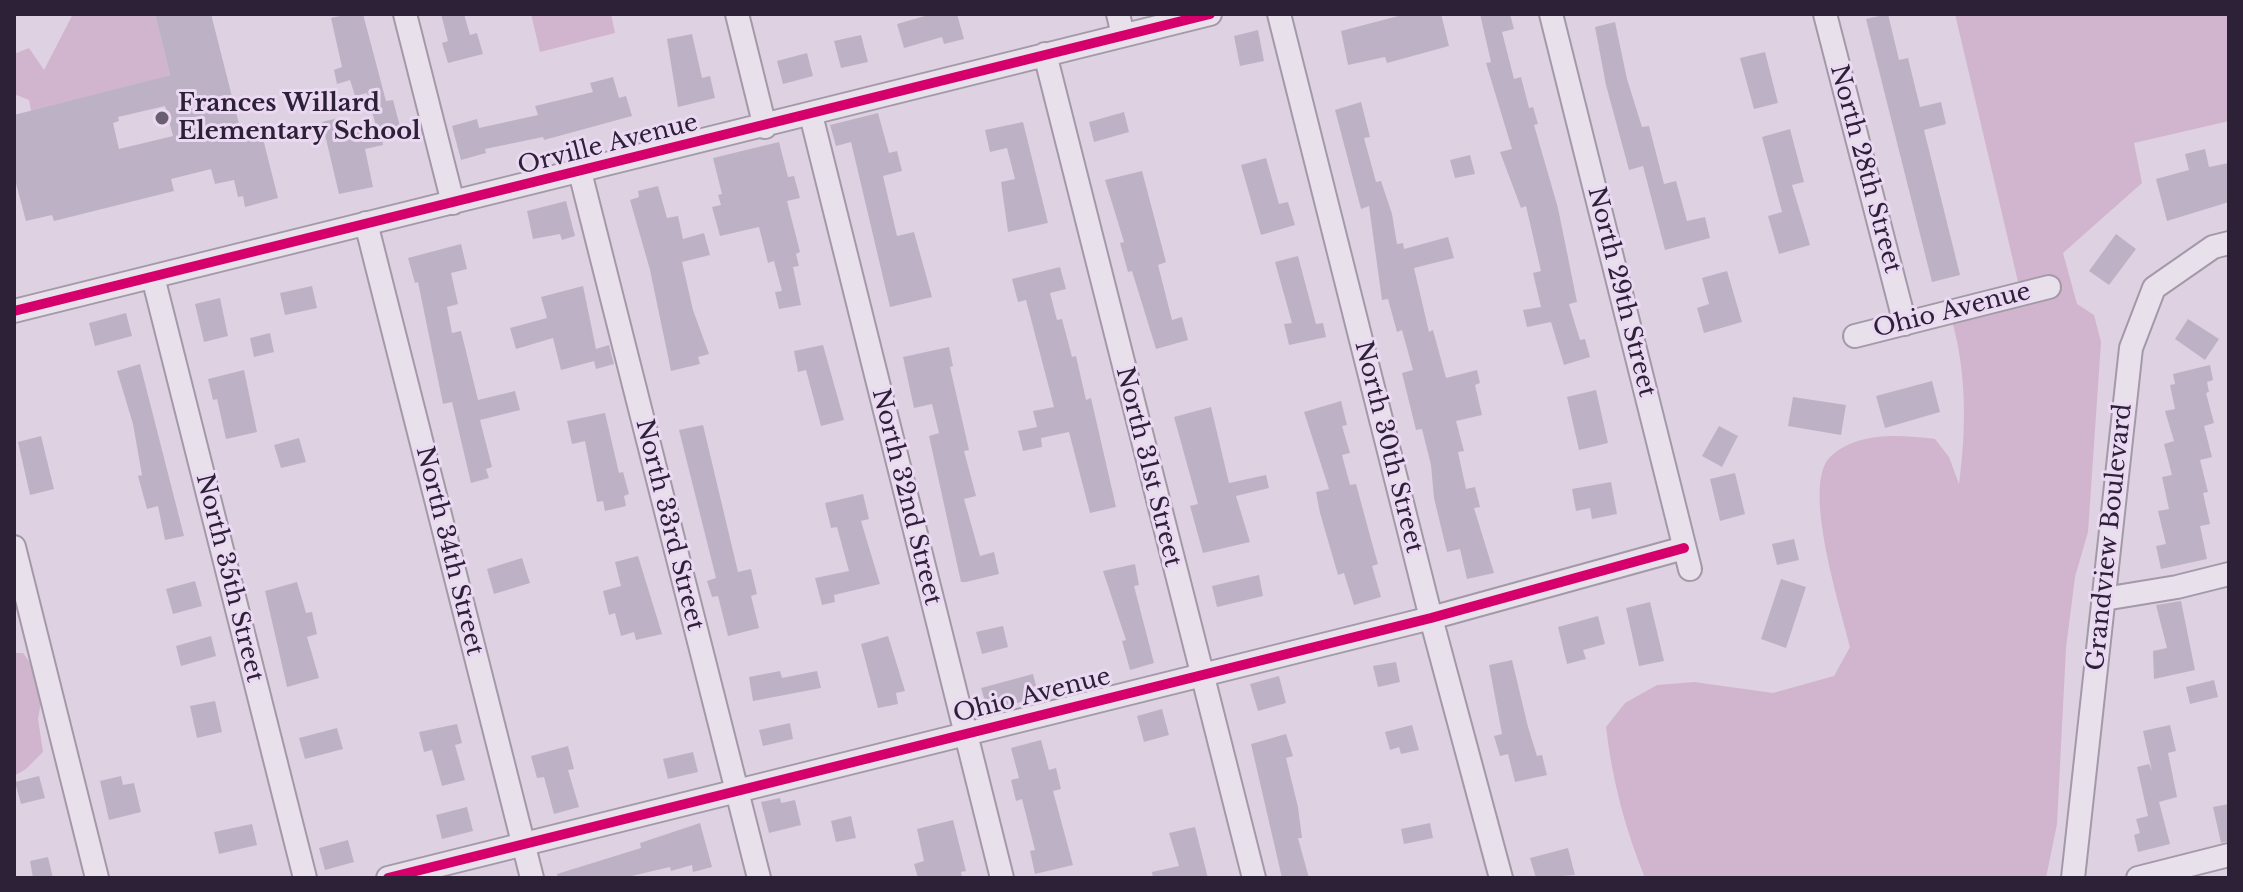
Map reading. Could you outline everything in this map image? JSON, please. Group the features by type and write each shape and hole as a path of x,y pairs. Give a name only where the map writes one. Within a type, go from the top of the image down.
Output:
{"street":[{"path":"405,14 453,203"},
{"path":"737,14 765,127"},
{"name":"Orville Avenue","path":"14,311 765,127 1045,54 1120,24 1210,14"},
{"name":"North 30th Street","path":"1279,14 1431,618 1501,878"},
{"name":"North 29th Street","path":"1551,14 1687,559"},
{"name":"North 28th Street","path":"1825,14 1905,324"},
{"name":"North 31st Street","path":"1045,54 1199,674 1254,878"},
{"name":"North 32nd Street","path":"811,115 1002,878"},
{"name":"North 33rd Street","path":"580,172 759,878"},
{"name":"North 34th Street","path":"366,223 532,878"},
{"name":"Grandview Boulevard","path":"2073,878 2131,348 2154,288 2213,247 2229,243"},
{"name":"North 35th Street","path":"153,277 305,878"},
{"name":"Ohio Avenue","path":"1855,336 2049,287"},
{"path":"14,547 97,878"},
{"name":"Ohio Avenue","path":"388,878 1199,674 1687,559"},
{"path":"2104,599 2136,596 2229,574"},
{"path":"2138,878 2229,855"}],"shaded area":[{"path":"73,14 155,14 170,75 31,111 29,100 14,94 14,54 29,48 44,70"},
{"path":"531,14 611,14 615,33 540,52"},
{"path":"1955,14 2229,14 2229,121 2134,143 2142,183 2063,253 2077,304 2094,315 2101,342 2088,532 2075,577 2066,648 2057,824 2046,878 1645,878 1620,804 1606,727 1625,703 1657,685 1694,682 1773,693 1834,676 1850,647 1826,549 1820,494 1822,472 1830,457 1841,449 1880,437 1935,439 1949,457 1959,484 1964,394 1954,327 1947,305 2019,286"},
{"path":"14,653 23,653 38,674 41,702 38,719 43,752 14,776"}],"building":[{"name":"Frances Willard Elementary School","path":"155,14 211,14 240,128 259,123 278,198 245,207 243,196 238,197 234,180 215,184 211,169 171,179 174,191 54,221 52,215 26,221 14,176 14,115 170,75","holes":["165,106 173,136 119,149 113,123 119,121 118,117"]},
{"path":"363,14 386,101 393,100 402,134 382,139 383,145 365,149 373,187 339,194 322,122 338,118 342,134 376,126 367,93 355,96 350,80 337,84 334,70 342,67 331,18"},
{"path":"441,14 464,14 470,35 477,33 483,54 448,63 442,43 448,41"},
{"path":"932,14 957,14 964,39 944,44 942,37 904,48 897,24"},
{"path":"1406,14 1441,14 1449,46 1387,63 1385,57 1348,65 1341,31"},
{"path":"1480,14 1510,14 1514,29 1502,32 1514,79 1521,77 1529,108 1533,107 1538,124 1534,125 1558,208 1577,302 1569,304 1580,340 1585,339 1590,357 1564,365 1551,322 1527,327 1523,310 1541,307 1533,273 1541,271 1526,206 1521,208 1500,152 1512,149 1486,63 1491,62"},
{"path":"1888,14 1899,60 1908,58 1920,107 1941,102 1946,124 1924,130 1960,275 1932,282 1866,19"},
{"path":"1615,22 1627,79 1642,127 1649,126 1664,184 1676,181 1687,221 1705,217 1710,238 1665,250 1643,166 1629,170 1606,85 1595,27"},
{"path":"1258,30 1264,61 1240,66 1234,36"},
{"path":"692,34 702,78 710,76 715,98 678,107 667,39"},
{"path":"861,35 868,62 841,68 834,41"},
{"path":"1765,52 1778,103 1754,109 1740,58"},
{"path":"807,53 813,76 783,84 777,61"},
{"path":"613,77 619,98 626,96 632,116 544,140 543,137 485,149 486,153 461,160 452,126 477,119 479,128 538,115 535,106 593,92 590,83"},
{"path":"1361,102 1370,137 1364,138 1376,182 1381,181 1392,214 1397,244 1403,243 1404,249 1448,237 1454,258 1414,268 1429,332 1433,330 1446,378 1477,370 1480,383 1475,385 1482,415 1456,421 1464,451 1458,452 1466,489 1475,487 1480,507 1474,508 1494,573 1467,579 1460,549 1447,552 1422,429 1416,430 1402,373 1413,370 1402,330 1397,332 1388,299 1382,300 1369,206 1361,209 1335,110"},
{"path":"1124,112 1129,132 1094,142 1089,122"},
{"path":"878,113 889,153 897,151 902,171 883,176 897,236 914,232 932,297 890,307 851,142 836,146 830,125"},
{"path":"1023,122 1048,223 1008,232 1001,182 1015,179 1007,148 990,152 985,130"},
{"path":"1790,129 1804,182 1792,185 1810,245 1779,254 1768,216 1782,212 1762,137"},
{"path":"779,142 788,177 794,176 800,198 787,201 800,252 796,254 799,266 793,267 801,305 779,309 775,292 782,291 774,261 768,263 759,227 720,236 712,207 721,205 718,195 722,194 713,158"},
{"path":"2205,149 2209,167 2229,163 2229,202 2167,221 2156,179 2189,170 2185,154"},
{"path":"1470,155 1475,174 1455,178 1450,160"},
{"path":"1266,158 1279,204 1288,202 1295,225 1261,235 1241,165"},
{"path":"1142,171 1166,262 1158,265 1172,320 1182,317 1188,340 1156,349 1132,271 1128,272 1120,243 1124,242 1105,180"},
{"path":"658,186 667,218 678,216 683,239 704,233 710,255 682,262 693,310 709,354 698,357 700,364 671,371 650,270 630,200 639,197 638,191"},
{"path":"566,201 575,236 562,240 560,234 533,239 527,211"},
{"path":"2116,234 2136,249 2109,285 2089,271"},
{"path":"461,244 467,269 451,273 458,304 447,307 452,333 461,331 478,400 515,391 520,410 480,420 492,467 486,469 489,478 471,483 452,402 443,404 418,282 415,283 408,258"},
{"path":"1298,256 1316,324 1323,323 1326,337 1289,345 1284,324 1292,323 1275,262"},
{"path":"1060,267 1066,289 1050,293 1057,320 1062,319 1072,357 1076,356 1086,400 1091,398 1116,507 1090,513 1069,432 1041,438 1042,447 1023,451 1018,431 1037,427 1033,411 1054,407 1026,300 1018,302 1012,279"},
{"path":"1727,271 1742,322 1704,333 1697,308 1709,304 1702,278"},
{"path":"312,286 317,308 285,315 280,293"},
{"path":"583,286 596,349 609,345 614,364 596,369 594,361 561,370 553,338 516,349 510,328 547,318 541,297"},
{"path":"220,298 228,336 204,342 195,304"},
{"path":"126,313 132,336 95,346 89,323"},
{"path":"2188,319 2219,339 2205,360 2175,339"},
{"path":"270,333 274,352 254,357 250,338"},
{"path":"823,345 844,420 821,426 806,370 798,372 794,351"},
{"path":"949,347 953,366 950,367 969,450 964,451 976,496 964,499 980,556 994,552 999,574 966,582 961,582 929,436 939,433 932,404 914,408 903,357"},
{"path":"140,364 184,536 165,540 158,506 147,509 138,476 142,475 133,424 117,371"},
{"path":"2210,365 2213,380 2207,382 2209,392 2206,393 2214,423 2204,426 2212,457 2200,460 2208,492 2203,493 2210,524 2200,526 2207,559 2161,569 2156,546 2166,544 2158,511 2169,509 2162,477 2172,475 2164,444 2174,441 2165,411 2175,409 2170,385 2175,384 2173,374"},
{"path":"244,370 257,432 226,439 217,399 213,400 208,379"},
{"path":"1932,381 1940,412 1885,428 1876,396"},
{"path":"1596,390 1608,443 1579,450 1567,397"},
{"path":"1793,397 1846,405 1841,435 1788,426"},
{"path":"1341,401 1347,425 1342,426 1350,453 1342,455 1350,485 1356,484 1378,564 1372,566 1381,597 1354,605 1344,573 1338,575 1320,513 1316,492 1329,489 1304,412"},
{"path":"1211,407 1229,483 1266,475 1269,488 1236,496 1250,542 1203,553 1190,506 1198,504 1174,417"},
{"path":"605,413 619,473 623,472 629,494 624,496 626,506 605,511 603,501 597,502 585,441 572,444 567,421"},
{"path":"703,425 738,572 751,569 757,594 751,596 759,628 728,636 718,596 712,597 707,581 716,578 679,430"},
{"path":"1719,426 1738,436 1722,467 1702,456"},
{"path":"41,436 54,489 30,495 18,442"},
{"path":"299,438 306,462 281,468 274,445"},
{"path":"1735,473 1745,514 1720,521 1710,479"},
{"path":"1611,482 1617,514 1592,519 1590,508 1576,511 1572,489"},
{"path":"863,494 869,519 861,521 880,584 834,595 835,602 822,605 815,578 849,571 837,527 831,528 825,503"},
{"path":"1794,539 1799,560 1777,565 1772,544"},
{"path":"638,556 662,634 636,640 634,632 621,636 615,613 609,615 603,591 621,586 615,562"},
{"path":"522,558 530,583 494,594 487,569"},
{"path":"1135,564 1139,585 1134,586 1154,663 1130,670 1122,641 1126,640 1103,571"},
{"path":"1259,575 1263,596 1217,607 1212,586"},
{"path":"1781,579 1806,587 1786,648 1761,639"},
{"path":"195,581 202,606 173,614 166,589"},
{"path":"297,582 306,613 312,612 317,634 307,637 319,678 287,687 265,591"},
{"path":"2181,601 2195,670 2154,679 2153,651 2167,648 2156,605"},
{"path":"1650,602 1664,661 1639,666 1626,608"},
{"path":"1598,616 1605,644 1583,650 1586,659 1567,664 1558,627"},
{"path":"1003,626 1008,647 982,654 976,632"},
{"path":"211,636 216,656 181,666 176,646"},
{"path":"888,636 905,691 896,693 898,704 878,708 861,644"},
{"path":"1512,660 1528,727 1537,756 1542,755 1547,775 1515,782 1508,754 1500,756 1494,736 1502,734 1489,665"},
{"path":"1396,662 1400,682 1378,687 1373,666"},
{"path":"780,671 782,678 817,671 821,688 753,701 749,677"},
{"path":"1033,674 1039,697 988,711 981,688"},
{"path":"1279,676 1286,703 1258,711 1250,684"},
{"path":"2214,680 2218,697 2190,704 2186,687"},
{"path":"215,701 222,732 197,738 190,706"},
{"path":"1162,709 1169,735 1144,742 1137,716"},
{"path":"790,723 793,739 763,746 759,730"},
{"path":"457,724 462,743 455,745 465,780 442,786 432,750 424,752 419,732"},
{"path":"1412,725 1419,750 1401,754 1399,747 1390,750 1385,732"},
{"path":"2170,725 2176,751 2168,753 2177,797 2159,802 2170,844 2138,852 2134,835 2140,833 2136,819 2148,816 2137,767 2149,764 2152,771 2143,731"},
{"path":"337,728 343,749 305,759 299,738"},
{"path":"1286,734 1293,756 1286,758 1298,807 1302,838 1298,838 1309,878 1282,878 1251,744"},
{"path":"1041,740 1049,770 1056,768 1061,789 1053,791 1073,865 1035,874 1030,851 1035,850 1022,799 1016,801 1011,780 1019,778 1011,748"},
{"path":"568,746 574,769 568,770 579,807 554,814 544,777 537,778 531,756"},
{"path":"693,752 698,772 668,779 663,759"},
{"path":"39,776 45,798 21,804 15,782"},
{"path":"121,776 123,785 134,783 141,812 109,820 100,781"},
{"path":"780,798 781,803 795,800 801,825 769,833 761,802"},
{"path":"2229,804 2229,841 2221,843 2213,807"},
{"path":"467,807 473,831 442,839 436,815"},
{"path":"851,816 856,838 836,842 831,821"},
{"path":"953,820 966,871 961,872 962,878 918,878 914,864 924,861 917,829"},
{"path":"700,823 712,867 693,872 692,865 671,871 670,867 623,878 558,878 557,874 641,848 640,843"},
{"path":"1430,823 1433,838 1404,844 1401,829"},
{"path":"252,824 257,845 219,854 214,832"},
{"path":"1195,827 1208,878 1153,878 1152,872 1179,866 1169,833"},
{"path":"348,840 354,862 325,870 319,848"},
{"path":"1568,848 1575,875 1536,878 1530,858"},
{"path":"48,857 53,878 33,878 30,861"}],"cycle path":[{"path":"14,311 1210,14"},
{"path":"388,878 1431,618 1684,548"}],"place":[{"name":"Frances Willard Elementary School","path":"162,118"}]}
